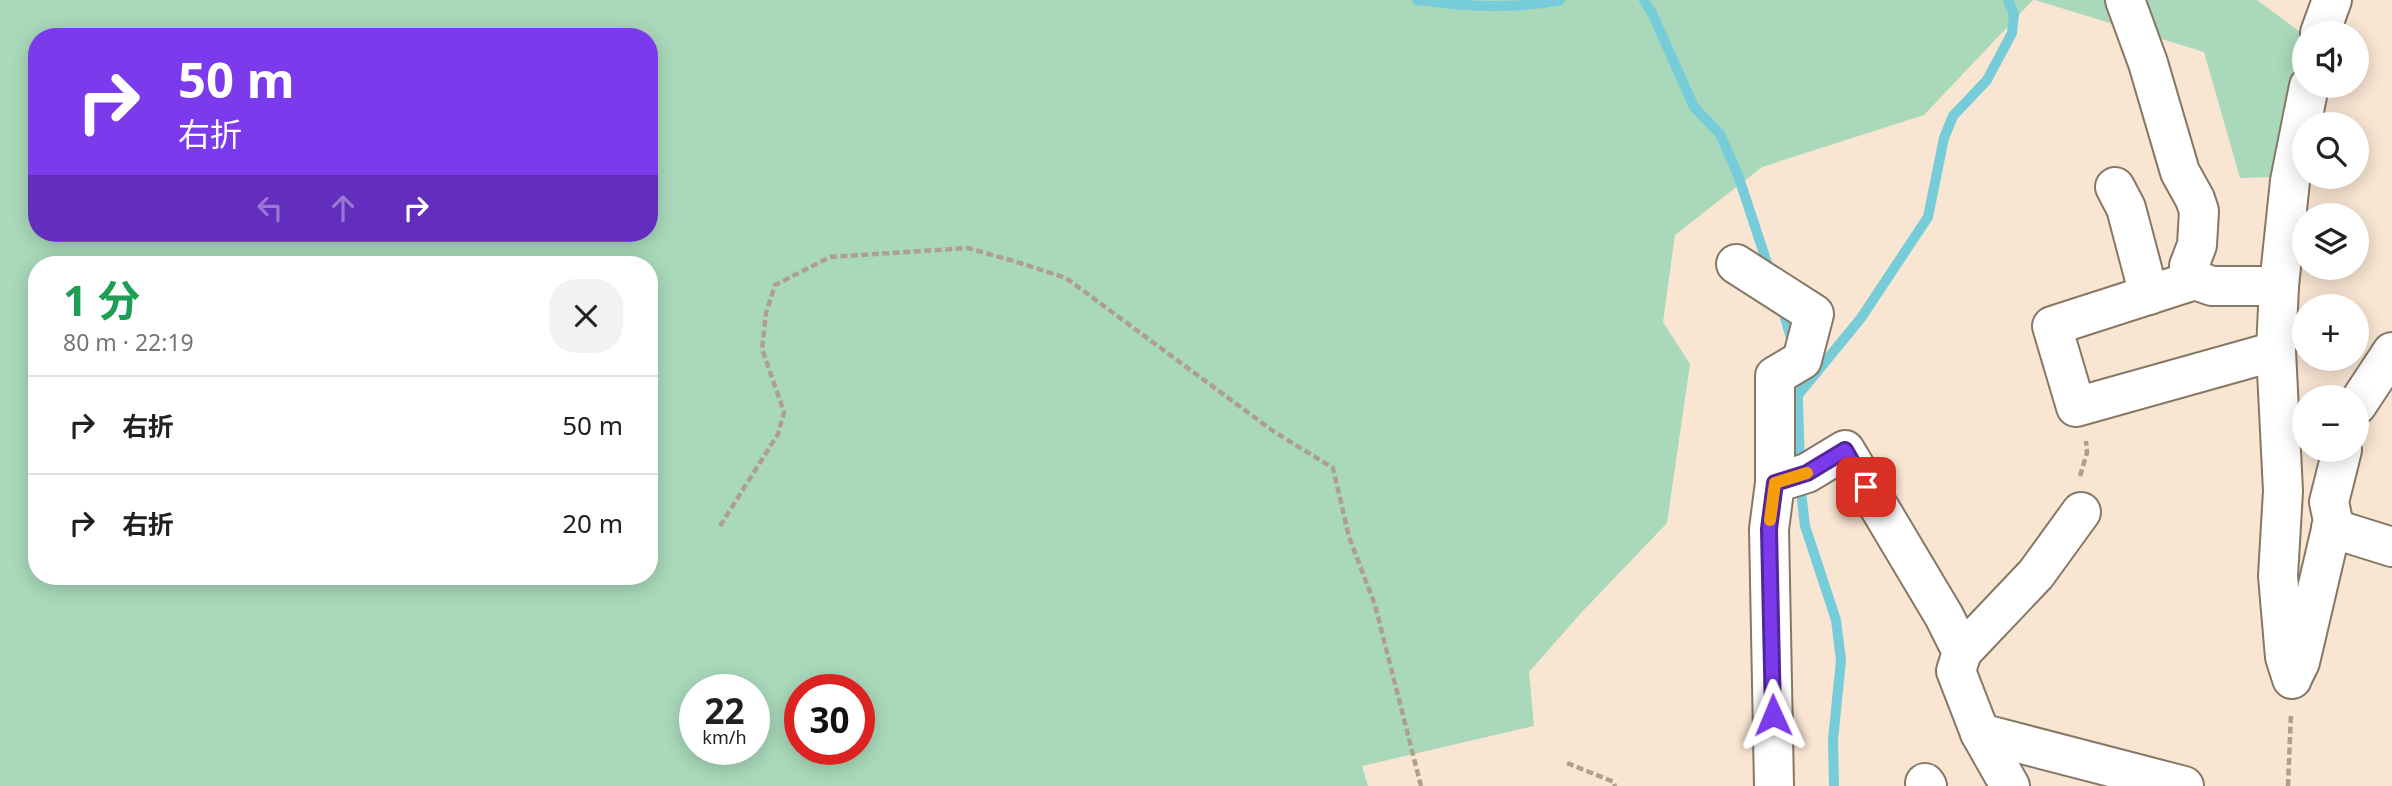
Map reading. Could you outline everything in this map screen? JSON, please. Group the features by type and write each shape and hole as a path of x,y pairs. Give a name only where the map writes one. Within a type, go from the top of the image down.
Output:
{"street":[{"path":"2125,0 2148,63 2180,172 2199,211 2197,245 2189,266 2190,274 2195,280 2212,286 2279,286"},
{"path":"2324,21 2332,0"},
{"path":"2292,679 2285,657 2278,576 2283,491 2276,351 2279,286 2290,181 2307,98"},
{"path":"2115,187 2126,208 2149,295"},
{"path":"2195,280 2052,326 2076,407 2276,351"},
{"path":"1762,281 1814,314 1796,364 1775,376 1791,478 1769,529 1774,786"},
{"path":"2369,387 2392,352"},
{"path":"1791,478 1845,450 1944,616 1962,652"},
{"path":"2292,679 2300,662 2333,521 2329,502 2339,462"},
{"path":"2010,786 1980,733 1956,671 1962,652 2036,575 2081,512"},
{"path":"2331,528 2392,547"},
{"path":"1980,733 2184,786"}],"path":[{"path":"720,526 778,434 784,412 762,349 766,313 775,285 831,257 968,248 1066,278 1273,431 1334,468 1349,537 1375,605 1421,786"},
{"path":"2076,407 2087,443 2078,488 2081,512"},
{"path":"2288,786 2292,679"},
{"path":"1567,763 1614,782 1615,786"}],"green space":[{"path":"0,0 2033,0 1924,115 1762,167 1675,235 1663,322 1690,364 1667,523 1529,672 1534,726 1362,766 1368,786 0,786"},
{"path":"2035,0 2257,0 2292,26 2292,75 2273,177 2240,178 2204,52"}],"waterway":[{"path":"1417,0 1488,6 1560,0"},
{"path":"1644,0 1694,107 1720,134 1738,175 1770,272"},
{"path":"1798,395 1861,318 1928,217 1944,138 1953,116 1987,80 2012,33 2014,14 2008,0"},
{"path":"1782,307 1793,345"},
{"path":"1797,371 1800,467"},
{"path":"1800,483 1805,526 1836,620 1841,660 1833,740 1834,786"}],"slow traffic":[{"path":"1770,520 1775,483 1807,473"}],"route":[{"path":"1773,715 1769,529 1775,483 1807,473 1845,450 1866,487"}]}
